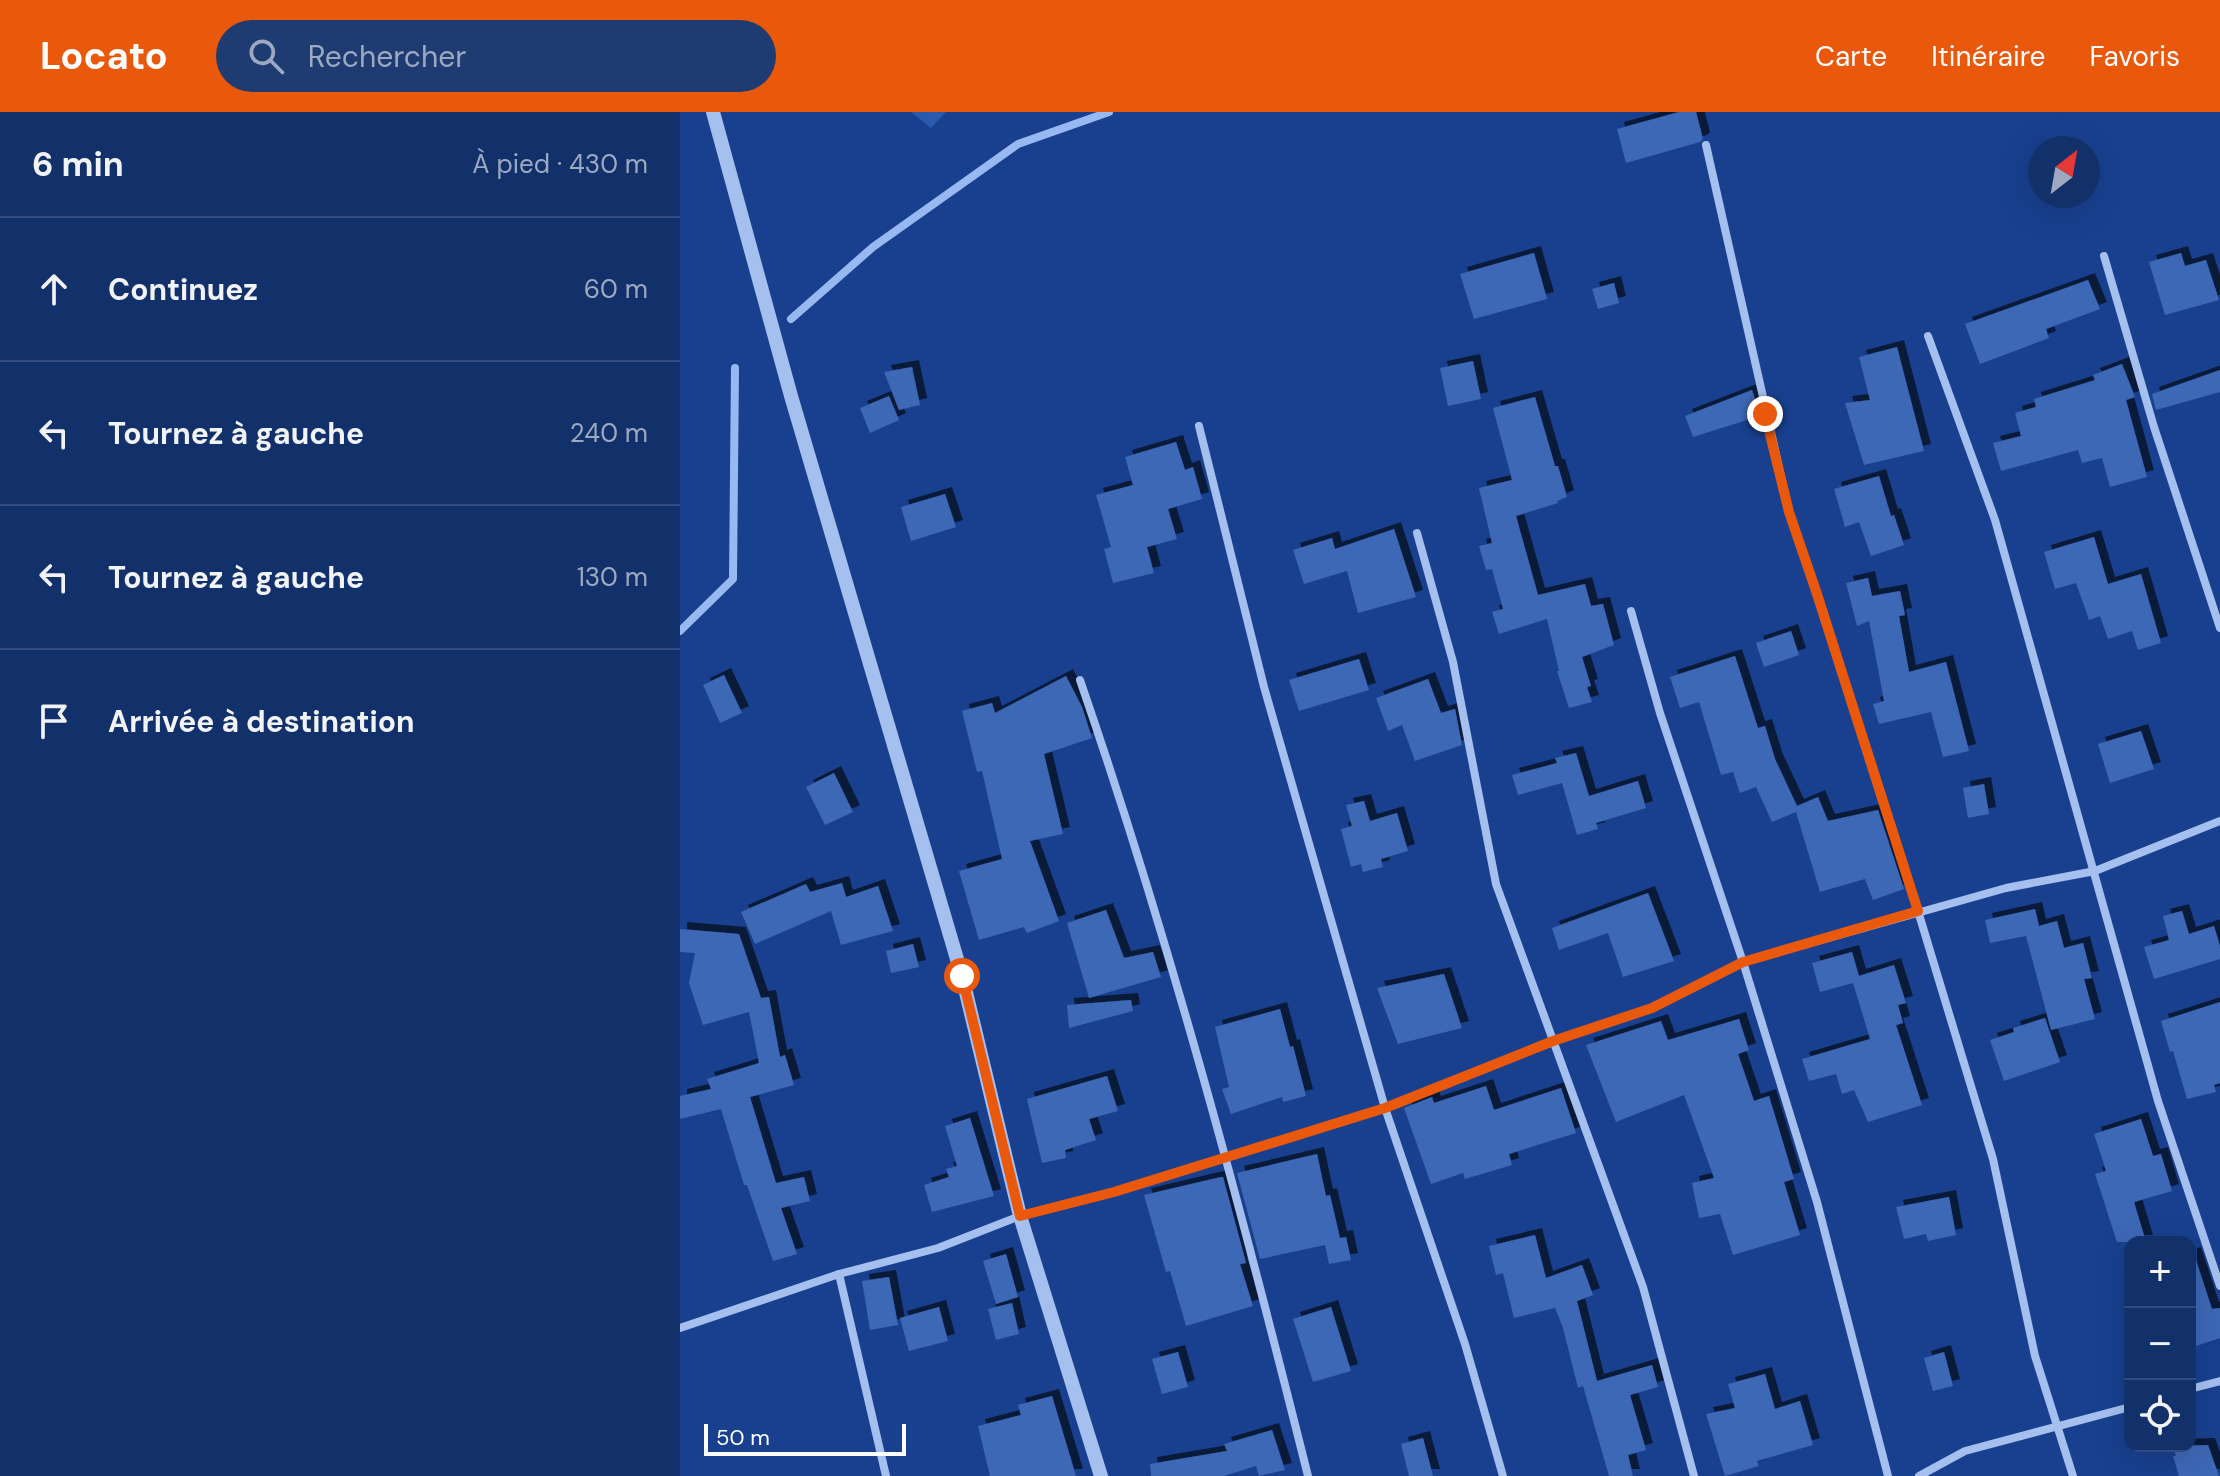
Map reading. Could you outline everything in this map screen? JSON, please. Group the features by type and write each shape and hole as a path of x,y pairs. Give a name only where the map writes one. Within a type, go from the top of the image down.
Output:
{"street":[{"path":"713,112 799,426 962,976 1020,1216 1101,1476"},
{"path":"1706,145 1789,512 1918,911 1993,1159 2035,1356 2073,1476"},
{"path":"2104,256 2154,427 2220,628"},
{"path":"1928,336 1995,520 2158,1101 2220,1286"},
{"path":"1199,426 1264,687 1385,1108 1465,1344 1503,1476"},
{"path":"1417,533 1453,662 1496,884 1643,1287 1694,1476"},
{"path":"1631,611 1660,713 1743,962 1817,1202 1888,1476"},
{"path":"1080,680 1121,801 1225,1156 1308,1476"},
{"path":"680,1328 839,1274 938,1248 1020,1216 1114,1192 1385,1108 1553,1041 1652,1008 1743,962 2006,888 2095,871 2220,821"},
{"path":"839,1274 886,1476"},
{"path":"2196,1387 2220,1381"},
{"path":"1919,1476 1965,1451 2124,1409"}],"shaded area":[{"path":"911,112 946,112 931,128"}],"building":[{"path":"1679,112 1696,112 1703,139 1700,142 1626,163 1617,129"},
{"path":"1534,253 1547,299 1474,319 1460,274"},
{"path":"2181,253 2185,266 2206,260 2219,300 2165,315 2149,262"},
{"path":"2088,280 2100,309 2046,329 2049,338 1980,364 1965,324"},
{"path":"1614,283 1619,303 1598,309 1592,289"},
{"path":"1897,347 1924,451 1864,465 1845,403 1870,400 1859,357"},
{"path":"1473,361 1481,399 1448,406 1440,368"},
{"path":"2122,364 2135,397 2126,400 2147,477 2110,487 2102,458 2082,463 2078,450 2001,471 1993,443 2021,436 2015,413 2036,407 2034,399 2095,380 2093,375"},
{"path":"912,367 920,405 899,410 884,372"},
{"path":"2220,370 2220,392 2156,410 2152,394"},
{"path":"1752,390 1760,416 1693,437 1685,416"},
{"path":"889,396 899,420 870,433 860,408"},
{"path":"1535,397 1567,497 1558,503 1516,516 1538,595 1585,584 1591,606 1603,604 1614,645 1582,657 1591,686 1587,687 1592,702 1569,708 1557,671 1547,619 1499,634 1492,612 1503,609 1492,569 1486,570 1479,546 1492,543 1479,488 1512,480 1493,408"},
{"path":"1176,442 1185,470 1193,467 1202,499 1168,509 1177,539 1147,547 1154,573 1113,583 1104,549 1111,547 1096,495 1133,485 1125,457"},
{"path":"1879,476 1904,545 1871,556 1859,522 1845,527 1834,489"},
{"path":"945,494 956,527 911,541 901,507"},
{"path":"1394,529 1416,597 1358,613 1347,571 1304,584 1293,550 1332,538 1335,549"},
{"path":"2094,537 2108,584 2141,574 2161,643 2138,650 2132,631 2108,639 2100,616 2089,620 2076,583 2055,589 2044,552"},
{"path":"1868,578 1872,596 1900,591 1905,615 1899,616 1909,672 1946,662 1969,751 1943,757 1931,712 1879,724 1873,704 1884,701 1869,621 1857,626 1846,583"},
{"path":"1791,631 1799,655 1764,667 1756,643"},
{"path":"1735,656 1758,728 1765,726 1775,759 1797,806 1818,797 1828,821 1878,810 1904,889 1873,900 1865,879 1820,892 1796,812 1772,822 1756,787 1740,793 1733,772 1721,775 1699,702 1680,708 1670,677"},
{"path":"1359,659 1369,690 1299,711 1289,680"},
{"path":"724,675 742,713 720,723 703,685"},
{"path":"1066,676 1082,707 1092,738 1044,754 1063,834 1030,841 1059,921 1027,933 1024,927 979,940 959,871 1002,859 982,771 977,772 962,711 992,703 995,713"},
{"path":"1428,679 1441,713 1455,709 1462,745 1415,761 1402,725 1388,731 1376,698"},
{"path":"2141,731 2154,769 2110,783 2098,744"},
{"path":"1576,753 1589,796 1638,781 1646,808 1596,823 1598,829 1577,835 1562,783 1518,795 1512,775 1557,763 1555,758"},
{"path":"834,773 853,812 825,825 806,787"},
{"path":"1984,784 1989,814 1968,818 1963,788"},
{"path":"1364,801 1370,821 1397,813 1408,851 1381,859 1383,867 1363,872 1361,864 1351,867 1341,829 1352,826 1346,805"},
{"path":"842,883 846,897 878,886 893,931 841,945 831,911 755,944 741,912 806,884 810,892"},
{"path":"1648,893 1674,961 1623,977 1608,933 1559,950 1552,928"},
{"path":"2035,909 2039,926 2057,921 2064,948 2083,943 2092,978 2084,979 2095,1019 2051,1030 2026,936 1990,943 1985,920"},
{"path":"1106,910 1124,958 1153,952 1161,977 1089,998 1067,923"},
{"path":"2182,911 2189,934 2214,926 2220,959 2154,979 2144,947 2169,940 2163,916"},
{"path":"680,929 739,934 761,998 769,997 780,1057 785,1055 794,1085 750,1097 776,1183 804,1177 810,1201 781,1208 797,1254 773,1261 747,1185 744,1185 721,1109 680,1119 680,1096 711,1089 707,1079 759,1063 749,1012 703,1025 689,983 695,953 680,952"},
{"path":"913,944 919,967 891,973 886,951"},
{"path":"1852,952 1859,976 1894,965 1906,1003 1898,1005 1903,1023 1896,1025 1922,1105 1868,1122 1854,1090 1842,1094 1836,1074 1809,1081 1802,1059 1870,1039 1853,983 1820,992 1812,963"},
{"path":"1444,974 1462,1028 1398,1044 1377,988"},
{"path":"1131,1000 1133,1011 1069,1028 1067,1005"},
{"path":"2220,1002 2220,1083 2214,1085 2216,1092 2187,1099 2161,1021"},
{"path":"1280,1009 1306,1096 1283,1102 1282,1097 1231,1114 1222,1089 1229,1087 1215,1027"},
{"path":"2045,1018 2060,1062 2004,1081 1990,1040 2014,1032 2013,1028"},
{"path":"1739,1019 1749,1050 1738,1054 1754,1101 1769,1096 1794,1179 1784,1182 1800,1235 1733,1255 1720,1214 1699,1218 1692,1183 1714,1178 1684,1095 1616,1122 1586,1045 1661,1021 1668,1040"},
{"path":"1107,1076 1118,1111 1089,1119 1096,1140 1065,1150 1066,1158 1042,1163 1027,1099"},
{"path":"1486,1086 1494,1110 1561,1088 1576,1133 1509,1154 1512,1165 1465,1179 1463,1173 1431,1184 1404,1108 1432,1097 1434,1103"},
{"path":"970,1118 994,1196 932,1212 924,1185 949,1177 946,1169 957,1166 945,1126"},
{"path":"2141,1119 2153,1156 2161,1154 2172,1191 2134,1202 2144,1236 2124,1236 2124,1242 2117,1242 2095,1174 2106,1171 2094,1134"},
{"path":"1317,1154 1326,1196 1330,1195 1340,1238 1346,1237 1351,1260 1329,1264 1325,1245 1260,1259 1237,1173"},
{"path":"1223,1177 1246,1263 1240,1264 1253,1306 1186,1326 1170,1271 1166,1272 1144,1195"},
{"path":"1949,1197 1956,1235 1928,1241 1926,1234 1904,1239 1896,1207"},
{"path":"1535,1235 1546,1278 1582,1265 1593,1295 1577,1301 1597,1381 1652,1365 1658,1387 1630,1395 1646,1450 1628,1455 1633,1476 1609,1476 1583,1386 1578,1388 1555,1308 1514,1318 1503,1273 1496,1275 1489,1246"},
{"path":"1006,1254 1018,1297 996,1304 983,1261"},
{"path":"2196,1260 2212,1309 2220,1308 2220,1338 2196,1346"},
{"path":"889,1277 898,1325 870,1330 862,1281"},
{"path":"1012,1303 1019,1334 996,1340 988,1309"},
{"path":"939,1307 948,1341 909,1351 900,1318"},
{"path":"1331,1307 1351,1371 1313,1382 1293,1319"},
{"path":"1178,1352 1188,1387 1162,1394 1152,1359"},
{"path":"1944,1352 1953,1386 1933,1391 1924,1358"},
{"path":"1765,1374 1775,1409 1800,1401 1813,1445 1757,1461 1759,1466 1725,1476 1706,1414 1735,1408 1728,1384"},
{"path":"1052,1396 1076,1476 990,1476 978,1426 1021,1415 1018,1405"},
{"path":"1272,1430 1285,1470 1259,1476 1256,1466 1224,1476 1151,1476 1150,1464 1227,1451 1224,1444"},
{"path":"1423,1438 1433,1476 1409,1476 1401,1444"},
{"path":"2196,1445 2208,1445 2219,1476 2179,1476 2173,1456 2176,1456 2175,1452 2196,1452"}],"waterway":[{"path":"791,319 873,247 1018,144 1109,112"},
{"path":"680,631 733,579 735,368"}],"route":[{"path":"962,976 1020,1216 1114,1192 1385,1108 1553,1041 1652,1008 1743,962 1918,911 1789,512 1765,414"}]}
